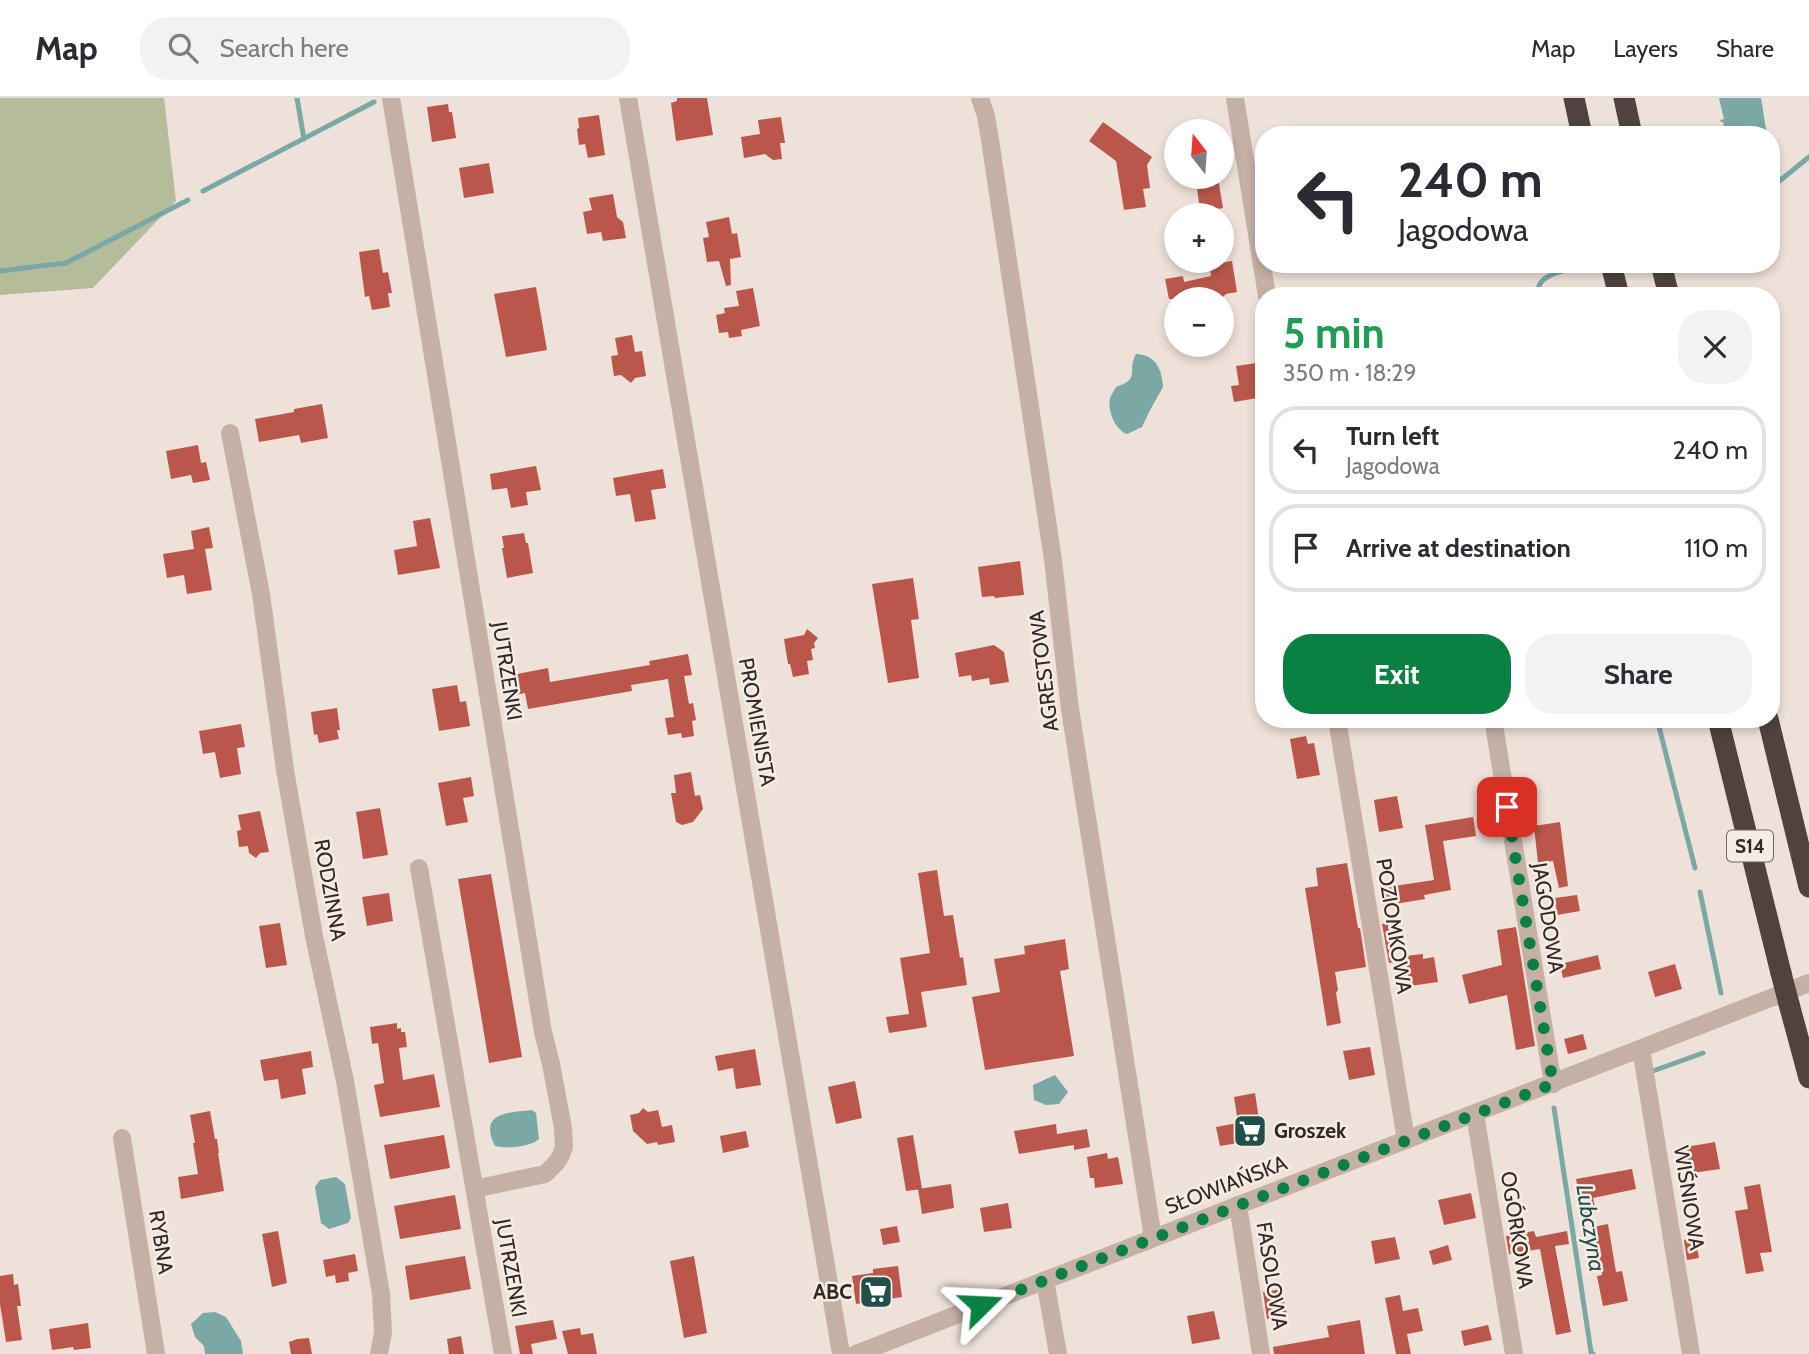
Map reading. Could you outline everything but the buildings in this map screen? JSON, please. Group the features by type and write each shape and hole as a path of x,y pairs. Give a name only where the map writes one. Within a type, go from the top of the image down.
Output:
{"highway":[{"path":"1574,98 1580,126"},
{"path":"1624,98 1630,126"},
{"path":"1630,98 1631,126"},
{"name":"S14","path":"1720,728 1809,1079"},
{"name":"S14","path":"1770,728 1809,887"}],"street":[{"name":"JUTRZENKI","path":"391,98 564,1147 557,1162 545,1174 474,1189"},
{"name":"PROMIENISTA","path":"628,98 841,1354"},
{"name":"AGRESTOWA","path":"980,98 986,116 1054,560 1070,709 1153,1238"},
{"path":"1235,98 1255,222"},
{"name":"RODZINNA","path":"230,433 261,594 285,770 314,936 345,1081 381,1294 383,1332 379,1354"},
{"name":"POZIOMKOWA","path":"1338,728 1406,1140"},
{"name":"JAGODOWA","path":"1494,728 1553,1084"},
{"name":"JUTRZENKI","path":"419,869 503,1354"},
{"name":"SŁOWIAŃSKA","path":"856,1354 1809,983"},
{"name":"WIŚNIOWA","path":"1641,1049 1691,1354"},
{"name":"OGÓRKOWA","path":"1475,1114 1514,1354"},
{"name":"RYBNA","path":"122,1138 156,1354"},
{"name":"FASOLOWA","path":"1238,1205 1261,1354"},
{"path":"1045,1280 1058,1354"}],"green space":[{"path":"0,98 164,98 176,201 93,288 0,295"}],"water":[{"path":"1719,98 1761,98 1766,126 1724,126 1720,120 1724,119"},
{"path":"1136,354 1149,357 1157,364 1163,387 1142,427 1127,434 1116,424 1109,403 1116,387 1129,381"},
{"path":"1055,1075 1068,1092 1059,1104 1046,1105 1034,1100 1033,1085"},
{"path":"532,1110 536,1113 539,1139 518,1147 495,1146 490,1126 493,1120 505,1114"},
{"path":"336,1177 345,1184 351,1218 348,1223 329,1229 321,1223 315,1187 320,1180"},
{"path":"215,1312 226,1317 241,1341 243,1354 205,1354 204,1346 195,1337 191,1324 203,1313"}],"waterway":[{"path":"297,98 304,139"},
{"path":"203,191 374,102"},
{"name":"Lubczyna","path":"1780,181 1809,157"},
{"path":"0,271 66,263 188,200"},
{"name":"Lubczyna","path":"1538,287 1549,276 1557,273"},
{"name":"Lubczyna","path":"1659,728 1695,868"},
{"name":"Lubczyna","path":"1700,892 1721,993"},
{"name":"Lubczyna","path":"1653,1071 1703,1053"},
{"name":"Lubczyna","path":"1554,1108 1593,1354"}],"place":[{"name":"Groszek","path":"1250,1131"},
{"name":"ABC","path":"876,1292"}],"route":[{"path":"981,1305 1553,1084 1507,807"}]}
